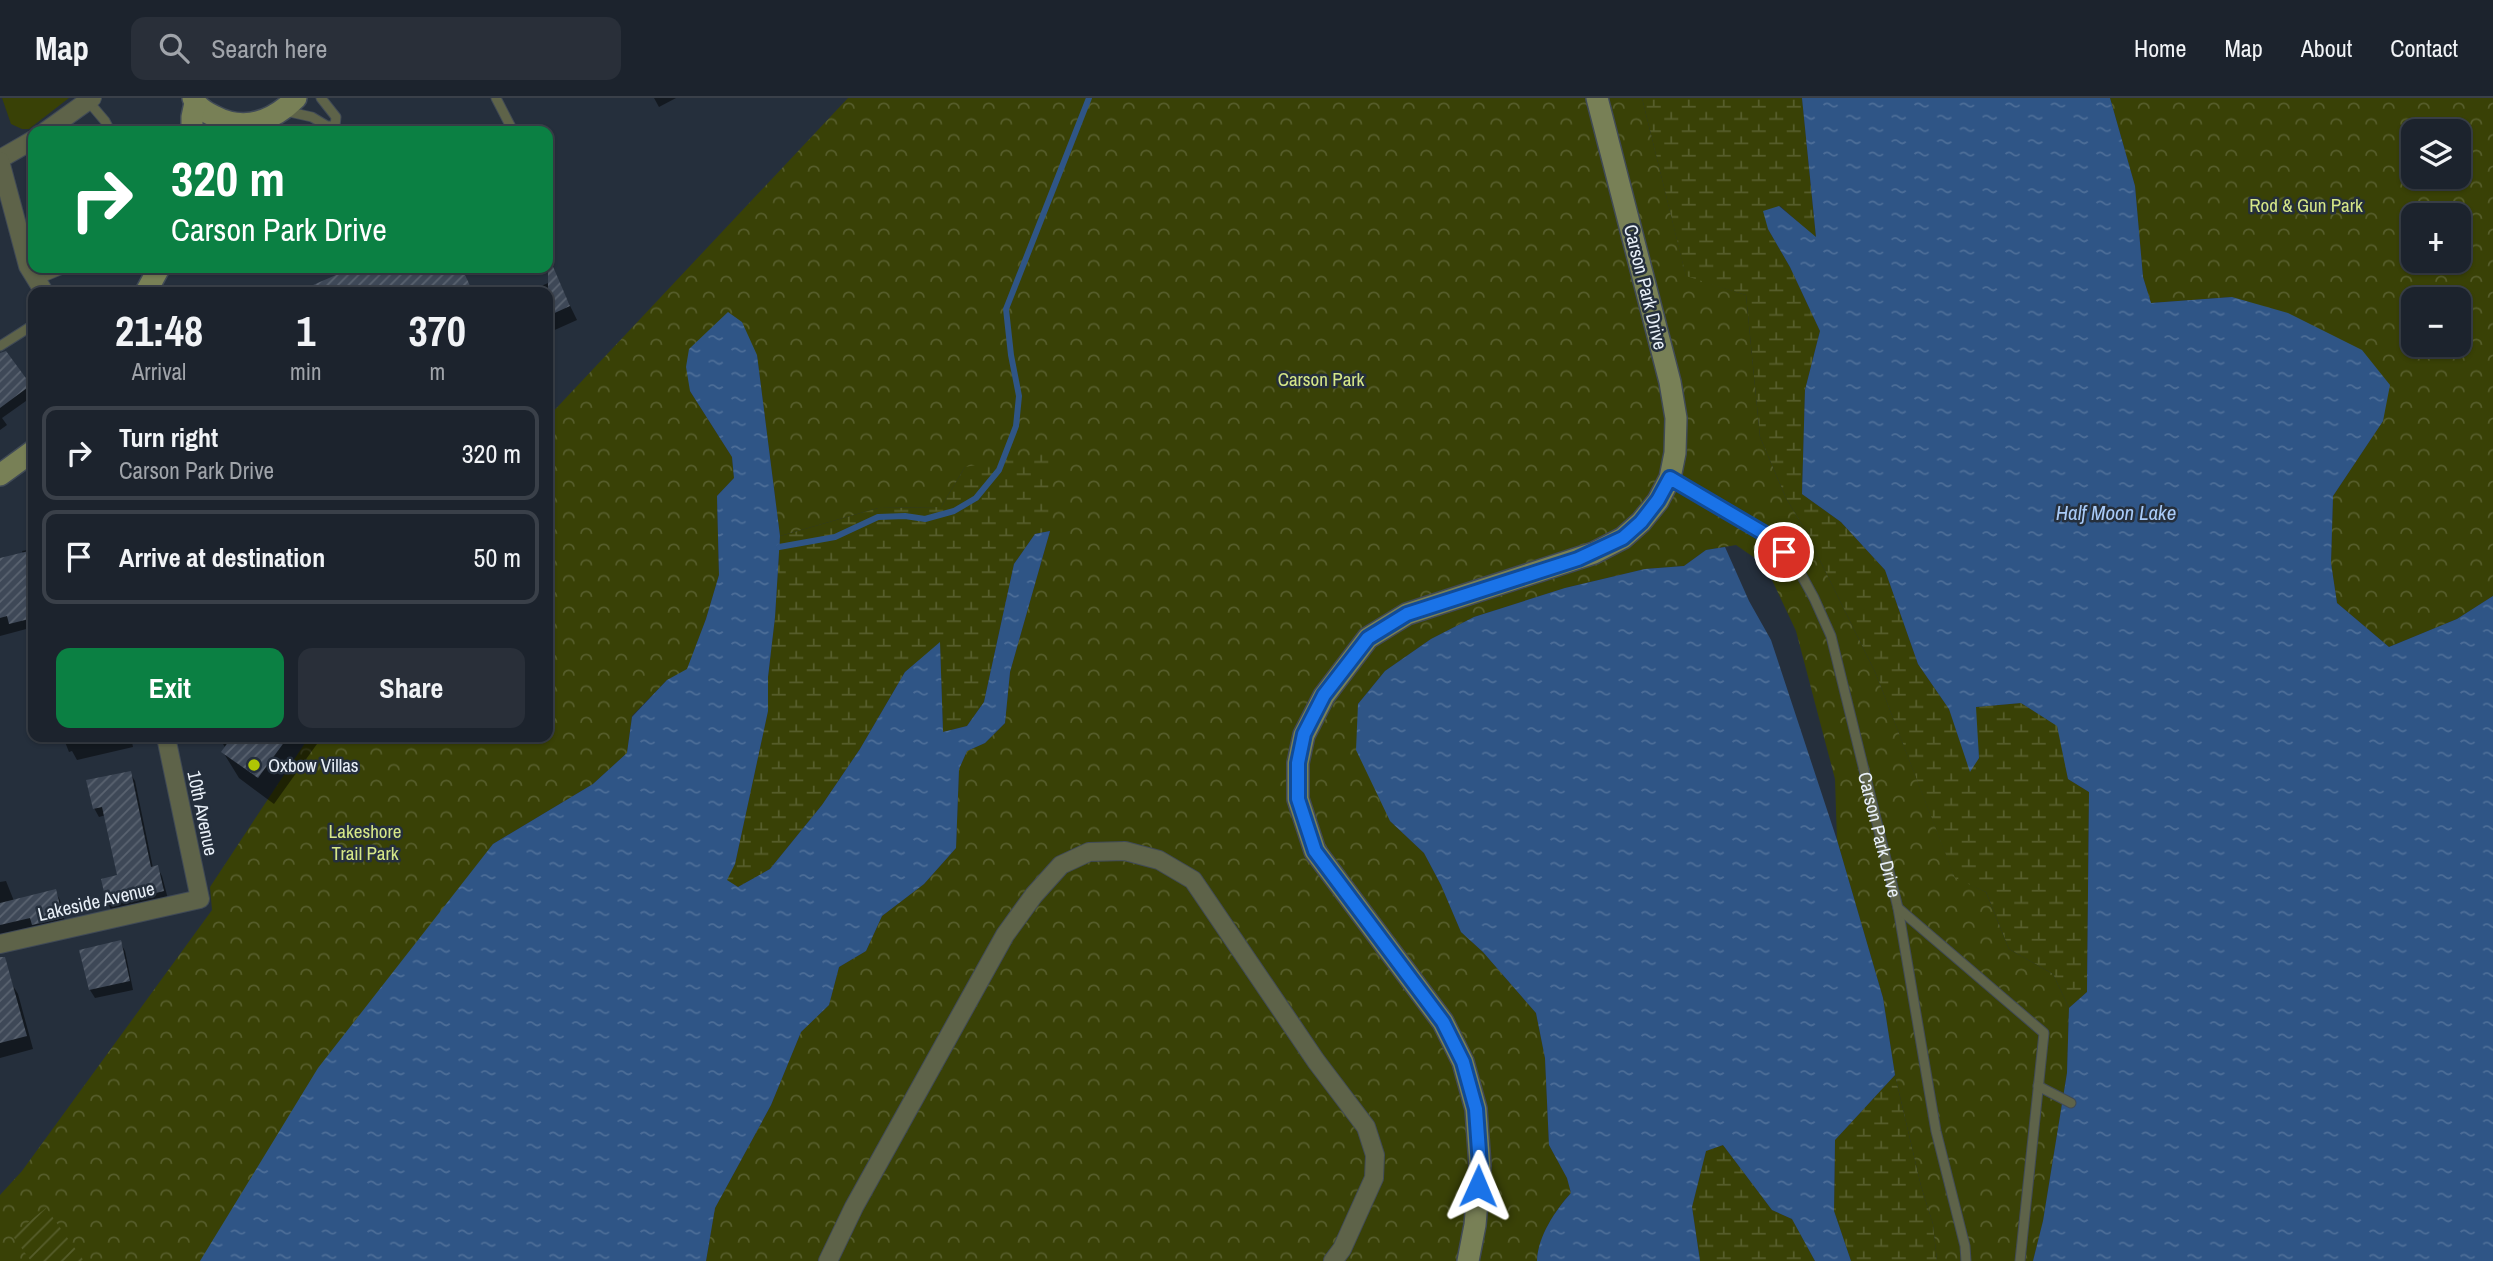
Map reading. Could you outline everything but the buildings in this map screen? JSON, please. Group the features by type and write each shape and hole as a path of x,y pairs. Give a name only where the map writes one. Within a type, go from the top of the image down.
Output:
{"street":[{"name":"Carson Park Drive","path":"1468,1261 1480,1166 1476,1109 1463,1062 1443,1022 1315,851 1298,799 1298,763 1304,734 1324,695 1368,638 1407,614 1578,559 1623,538 1641,522 1670,478 1675,453 1676,418 1670,382 1597,98"},
{"path":"53,126 90,99"},
{"path":"194,101 207,113 236,126"},
{"path":"192,126 194,101"},
{"path":"249,126 265,121 290,104"},
{"path":"28,143 0,160 28,266"},
{"path":"0,475 28,455"},
{"name":"10th Avenue","path":"167,742 200,899"},
{"path":"828,1261 854,1207 999,946 1034,895 1061,865 1089,852 1125,851 1159,859 1193,880 1316,1061 1366,1127 1375,1155 1374,1178 1347,1239 1333,1261"},
{"name":"Lakeside Avenue","path":"0,944 200,899"}],"lane":[{"path":"321,98 336,117 337,126"},
{"path":"496,98 510,126"},
{"path":"90,99 108,126"},
{"path":"290,104 330,126"},
{"path":"40,286 58,273"},
{"path":"0,346 28,328"},
{"name":"Carson Park Drive","path":"1670,478 1772,538 1797,567 1831,636 1898,908 1937,1131 1965,1246 1966,1261"},
{"path":"1898,908 2044,1033 2020,1261"},
{"path":"2038,1086 2071,1103"}],"green space":[{"path":"2,98 69,98 33,126 28,126 28,129 11,124"},
{"name":"Carson Park","path":"848,98 1642,98 1686,276 1746,295 1760,437 1786,498 1804,528 1876,674 1955,878 1986,892 2009,949 2053,974 2069,1008 2067,1073 2043,1221 2033,1261 1937,1261 1933,1224 1921,1186 1895,1075 1883,998 1837,840 1835,779 1796,631 1765,565 1736,545 1706,550 1684,566 1645,569 1565,588 1474,617 1431,639 1385,671 1358,704 1390,821 1424,853 1461,932 1483,952 1536,1013 1545,1058 1549,1145 1567,1178 1571,1193 1548,1224 1540,1243 1537,1261 706,1261 715,1208 771,1105 801,1032 829,1005 839,967 866,951 882,916 924,884 956,848 959,769 967,751 985,743 1005,723 1010,672 1050,531 1050,452 965,467 941,507 878,508 780,536 757,355 690,391 732,457 734,478 717,496 719,575 687,670 667,680 632,716 627,753 593,784 493,844 205,1261 0,1261 0,1195 22,1171 212,910 210,887 306,742 553,742 553,412"},
{"path":"1642,98 1802,98 1816,238 1780,206 1768,229 1790,267 1820,331 1805,390 1802,494 1841,522 1885,570 1918,664 1949,709 1970,771 1979,758 1975,707 2021,703 2058,726 2068,779 2089,792 2087,992 2069,1008 2053,974 2009,949 1986,892 1955,879 1876,674 1804,528 1786,498 1760,437 1746,295 1686,277"},
{"name":"Rod & Gun Park","path":"2110,98 2493,98 2493,596 2457,619 2389,647 2337,603 2331,563 2333,496 2383,421 2232,297 2151,303 2143,277 2135,186"},
{"path":"1005,433 1051,452 1050,531 1035,534 1014,564 984,702 967,726 943,732 940,643 905,672 860,749 822,805 770,869 738,887 726,880 735,864 768,711 768,677 780,536 878,508 941,507 965,467"},
{"path":"1895,1075 1921,1186 1933,1224 1937,1261 1851,1261 1834,1211 1835,1140"},
{"path":"1723,1145 1772,1210 1792,1219 1815,1261 1700,1261 1692,1207 1706,1151"},
{"path":"46,1208 84,1261 31,1261 12,1235"}],"water":[{"name":"Half Moon Lake","path":"1802,98 2110,98 2135,186 2143,277 2151,303 2232,297 2288,313 2362,350 2390,385 2383,421 2333,496 2331,563 2337,603 2389,647 2457,619 2493,596 2493,1261 2033,1261 2043,1221 2067,1073 2069,1008 2087,992 2089,792 2068,779 2057,726 2021,703 1976,707 1979,758 1970,772 1949,709 1918,664 1885,570 1841,522 1802,494 1805,390 1820,331 1790,267 1768,229 1763,211 1779,206 1816,237"},
{"path":"728,312 742,322 757,355 780,536 768,677 768,711 735,864 727,880 738,887 770,869 822,805 860,749 905,672 940,642 943,732 967,726 984,702 1014,564 1035,534 1050,531 1010,672 1005,723 985,743 967,751 959,769 956,848 924,884 882,916 866,951 839,967 829,1005 801,1032 771,1105 715,1208 706,1261 200,1261 318,1068 493,844 593,784 627,753 632,717 667,680 687,669 719,575 717,496 734,478 732,457 690,391 686,367 689,349"},
{"path":"1725,547 1749,601 1771,640 1837,840 1883,998 1895,1075 1835,1140 1834,1211 1851,1261 1815,1261 1792,1219 1772,1210 1723,1145 1706,1151 1692,1207 1700,1261 1537,1261 1540,1242 1548,1224 1571,1193 1567,1178 1549,1145 1545,1058 1536,1013 1483,952 1461,932 1424,853 1390,821 1356,750 1358,704 1385,671 1431,639 1474,617 1565,588 1645,569 1684,566 1706,550"}],"waterway":[{"path":"779,547 835,537 878,517 905,516 925,519 954,511 976,498 999,470 1016,426 1019,396 1006,309 1089,98"}],"place":[{"name":"Oxbow Villas","path":"254,765"}],"route":[{"path":"1478,1186 1480,1166 1476,1109 1463,1062 1443,1022 1315,851 1298,799 1298,763 1304,734 1324,695 1368,638 1407,614 1578,559 1623,538 1641,522 1670,478 1772,538 1784,552"}],"park label":[{"name":"Lakeshore Trail Park","path":"365,842"}]}
